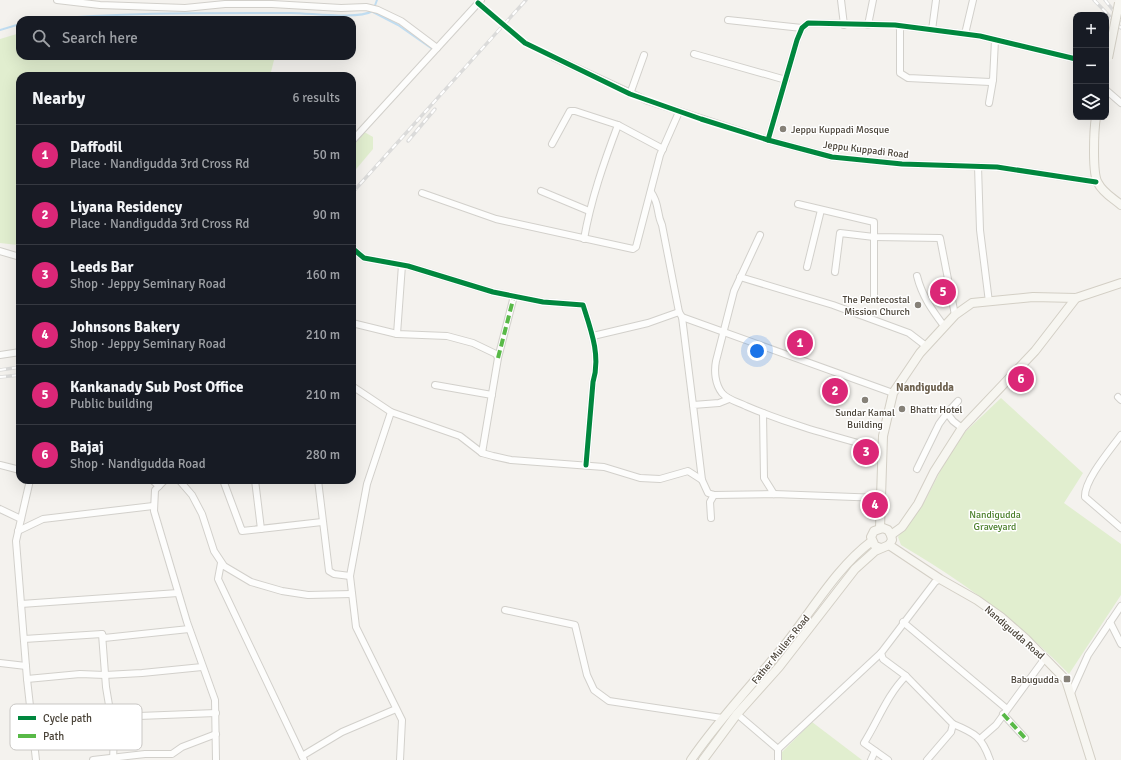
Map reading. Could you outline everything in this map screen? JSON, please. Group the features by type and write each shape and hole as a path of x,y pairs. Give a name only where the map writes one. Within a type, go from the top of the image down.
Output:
{"main road":[{"path":"1109,52 1119,1"},
{"path":"1096,120 1094,157 1096,182 1103,191 1121,205"},
{"path":"880,528 884,436 893,393 926,346 944,326 955,315 972,303 1033,297 1076,298 1121,283"},
{"path":"703,760 738,714 779,667 855,569 869,556 881,548 889,545 892,535 902,527 918,504 934,472 962,428 1035,351 1076,298"},
{"path":"881,548 875,546 872,540 874,531 880,528 888,530 892,535"},
{"name":"Father Mullers Road","path":"691,760 722,718 784,646 853,557 872,540"},
{"name":"Nandigudda Road","path":"889,545 940,579 977,600 1001,617 1066,680 1091,760"}],"street":[{"path":"57,0 100,5 185,8 225,4 272,4 341,8 371,8 401,22 437,48"},
{"path":"841,0 844,25"},
{"path":"868,25 873,0"},
{"path":"932,30 936,0"},
{"path":"965,34 973,0"},
{"path":"356,137 480,2 485,9"},
{"path":"728,20 802,28"},
{"path":"768,140 802,28 808,22 844,25 900,26 965,34 1073,58"},
{"path":"900,26 900,73 908,78 970,82 990,82 993,80"},
{"path":"990,102 993,80 995,40"},
{"path":"694,54 786,80"},
{"path":"630,94 644,55"},
{"name":"Jeppu Kuppadi Road","path":"553,57 630,94 679,112 768,140 832,157 902,164 998,167 1096,182"},
{"path":"1109,93 1121,103"},
{"path":"552,144 570,111 575,111 618,125 663,149"},
{"path":"422,193 496,219 633,249 636,246 663,149 679,112"},
{"path":"584,239 599,174 618,125"},
{"path":"978,166 980,230 989,302"},
{"path":"541,191 589,212"},
{"path":"651,192 658,202 660,220 680,314 702,480 708,493 714,495 774,494 881,498"},
{"path":"798,204 874,222 874,299"},
{"path":"807,267 822,210"},
{"path":"835,272 840,233 874,237 940,238 955,315"},
{"path":"760,235 734,291 723,332 714,371 722,393 729,398 763,413 820,433 883,450"},
{"path":"0,251 16,256"},
{"path":"356,251 364,258 402,265 493,292 543,302 583,305 596,347 596,372 593,382 586,465"},
{"path":"397,334 402,265"},
{"path":"917,276 920,289 928,305 944,326"},
{"path":"740,277 833,306 909,333 926,346"},
{"path":"482,453 498,358 514,296"},
{"path":"593,336 680,314 723,332 893,393"},
{"path":"356,324 397,334 447,336 473,343 496,354 498,358"},
{"path":"0,355 16,353"},
{"path":"435,385 492,395"},
{"path":"356,389 391,412 460,436 482,453 511,460 586,465 620,471 640,478 660,479 688,471 702,480"},
{"path":"693,405 719,403 729,398"},
{"path":"917,469 939,424 958,401"},
{"path":"391,412 367,484 350,576 356,627 402,720 400,760"},
{"path":"763,413 764,478 774,494"},
{"path":"947,413 953,421 962,428"},
{"path":"1121,435 1084,491 1085,497 1096,508 1121,528"},
{"path":"0,465 16,469"},
{"path":"29,484 16,541 30,704"},
{"path":"157,484 159,486 155,490 153,506 189,629 215,700 216,760"},
{"path":"182,484 192,495 202,514 214,551 221,563 251,582 282,591 308,595 352,594"},
{"path":"224,484 242,531 322,522"},
{"path":"255,484 261,529"},
{"path":"318,484 329,571 334,574 350,576"},
{"path":"711,518 710,502 714,495"},
{"path":"18,531 43,519 71,514 124,511 153,506"},
{"path":"0,510 21,519"},
{"path":"221,563 218,579 303,758 342,732 396,709"},
{"path":"778,760 778,750 881,653 903,622 935,582 940,579"},
{"path":"21,604 178,592"},
{"path":"1071,693 1088,655 1121,606"},
{"path":"505,610 575,625 587,675 594,690 609,701 722,718"},
{"path":"903,622 1005,712 1025,738"},
{"path":"1110,622 1121,644"},
{"path":"102,634 104,638 189,629"},
{"path":"24,639 102,634"},
{"path":"102,634 105,676 110,704"},
{"path":"881,653 883,659 906,676 953,724 974,733 983,742 990,760"},
{"path":"980,739 1005,712 1045,658"},
{"path":"0,662 26,666"},
{"path":"27,679 80,674 105,676 202,667"},
{"path":"888,760 864,743 894,690 906,676"},
{"path":"142,716 216,713"},
{"path":"738,714 778,750"},
{"path":"927,760 951,732 953,724"},
{"path":"93,760 172,757 182,747 216,734"},
{"path":"35,750 36,760"},
{"path":"871,760 875,751"}],"green space":[{"path":"16,34 16,60 274,60 271,72 16,72 16,245 0,243 0,39"},
{"path":"359,129 373,137 373,149 356,169 356,132"},
{"name":"Nandigudda Graveyard","path":"1001,398 1083,473 1064,503 1121,544 1121,595 1069,674 1010,620 947,573 901,545 898,537 925,501 951,450 962,435"},
{"path":"812,722 862,760 782,760 782,752"}],"waterway":[{"path":"345,16 365,14 373,11 377,0"},
{"path":"373,12 398,25 431,48"},
{"path":"103,16 291,13 345,16"},
{"path":"0,30 16,25"}],"tunnel":[{"path":"485,9 519,39 553,57"}],"railway":[{"path":"356,189 526,0"},
{"path":"1094,0 1121,28"},
{"path":"1105,0 1121,20"},
{"path":"408,141 435,109"},
{"path":"0,370 16,368"},
{"path":"0,377 16,375"}],"marked path":[{"path":"498,358 514,296"},
{"path":"1003,714 1025,738"}],"cycle path":[{"path":"478,3 525,43 630,94 701,119 768,140 832,157 902,164 997,167 1096,182"},
{"path":"768,140 797,40 802,28 808,23 895,25 980,36 1073,58"},
{"path":"356,251 364,258 408,266 493,292 543,302 583,305 594,343 596,363 586,465"}],"place":[{"name":"Jeppu Kuppadi Mosque","path":"783,129"},
{"name":"Kankanady Sub Post Office","path":"943,292"},
{"name":"The Pentecostal Mission Church","path":"918,305"},
{"name":"Daffodil","path":"800,343"},
{"name":"Bajaj","path":"1021,379"},
{"name":"Liyana Residency","path":"835,391"},
{"name":"Sundar Kamal Building","path":"865,400"},
{"name":"Bhattr Hotel","path":"902,409"},
{"name":"Leeds Bar","path":"866,452"},
{"name":"Johnsons Bakery","path":"875,505"},
{"name":"Babugudda","path":"1067,679"}],"district":[{"name":"Nandigudda","path":"925,387"}]}
